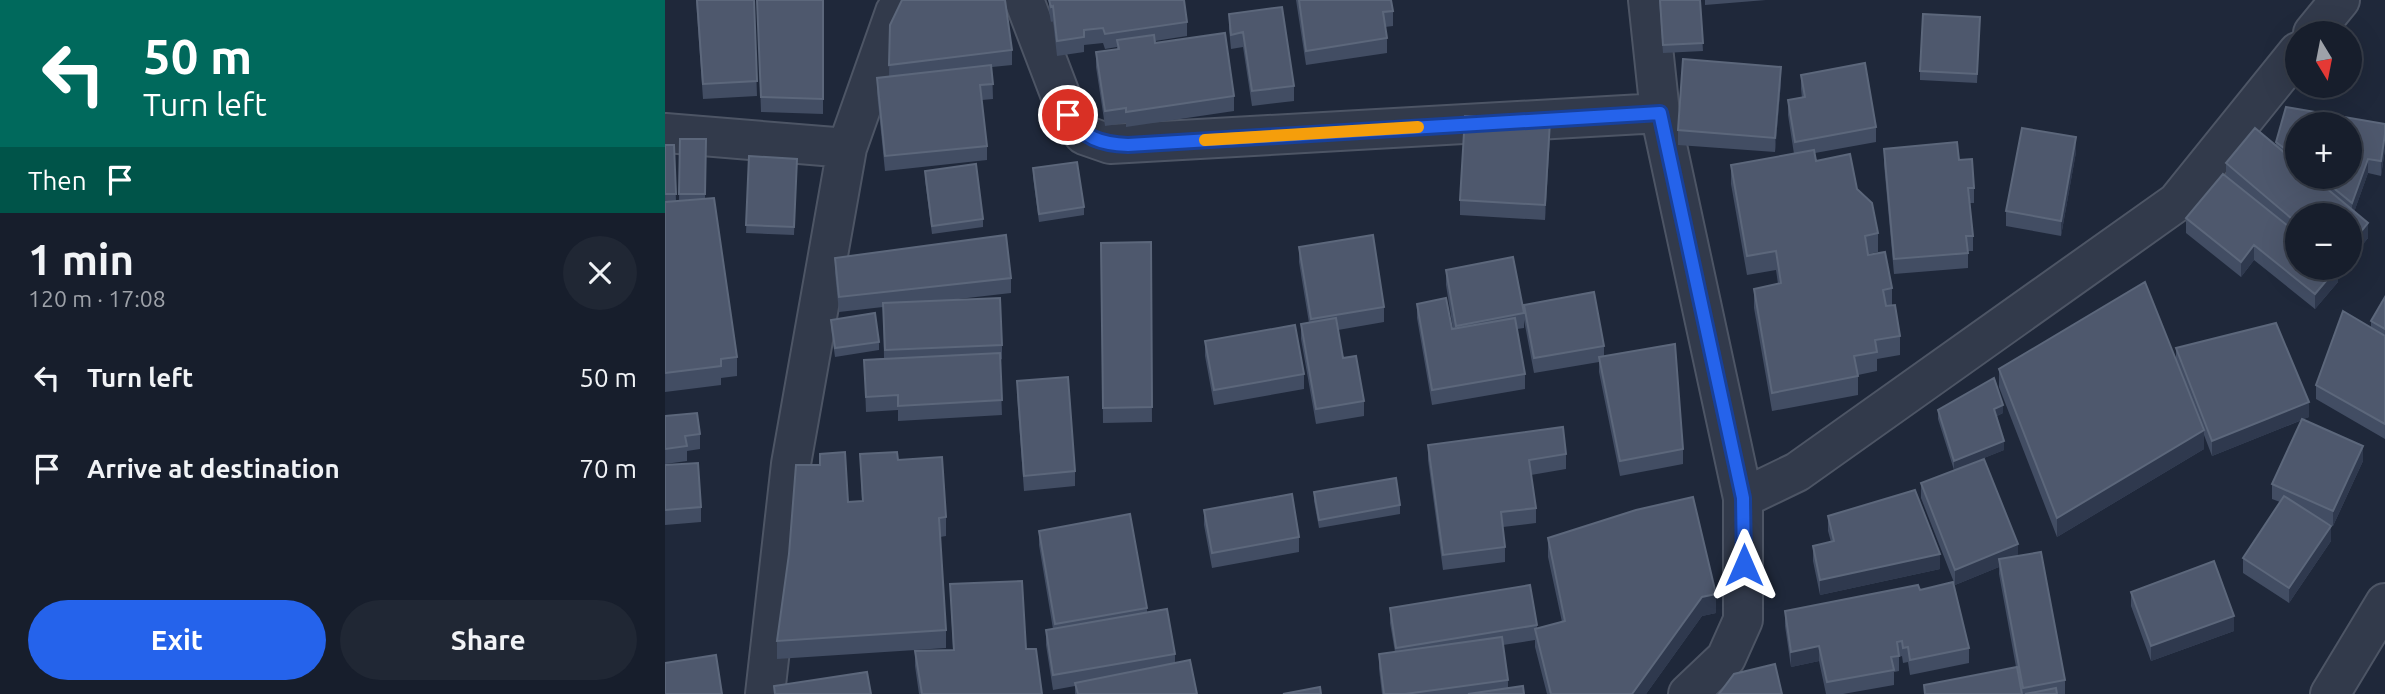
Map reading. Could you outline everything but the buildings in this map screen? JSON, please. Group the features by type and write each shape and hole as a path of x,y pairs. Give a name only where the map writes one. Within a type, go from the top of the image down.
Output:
{"street":[{"path":"765,694 791,464 847,148 895,12 903,0"},
{"path":"1024,0 1068,115 1084,135 1110,144 1660,113"},
{"path":"1648,0 1660,113 1743,498 1743,620 1725,658 1688,694"},
{"path":"2323,21 2340,0"},
{"path":"1743,498 1797,472 2177,202 2285,68"},
{"path":"665,133 847,148"},
{"path":"2330,694 2385,603"}],"slow traffic":[{"path":"1205,140 1418,127"}],"route":[{"path":"1068,115 1084,135 1110,144 1128,145 1660,113 1743,498 1744,565"}]}
